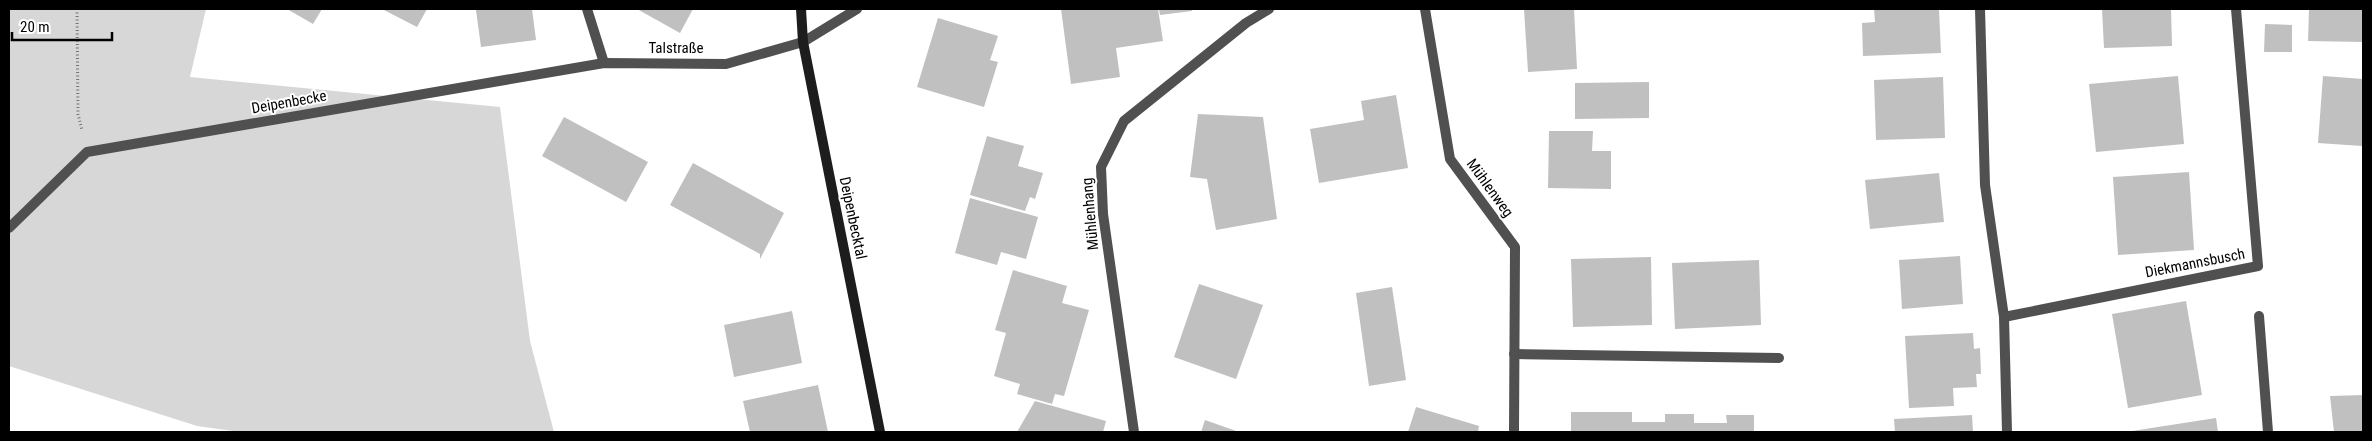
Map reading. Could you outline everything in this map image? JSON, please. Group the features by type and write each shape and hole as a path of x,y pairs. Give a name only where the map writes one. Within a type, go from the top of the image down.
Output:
{"main road":[{"name":"Deipenbecktal","path":"801,9 802,42 880,432"}],"street":[{"path":"587,9 604,63"},
{"name":"Talstraße","path":"604,63 726,64 802,42 857,9"},
{"name":"Mühlenhang","path":"1134,432 1103,214 1101,167 1124,121 1246,23 1269,9"},
{"name":"Mühlenweg","path":"1425,9 1450,159 1515,247 1514,432"},
{"path":"1980,9 1985,185 2004,317 2007,432"},
{"name":"Diekmannsbusch","path":"2004,317 2258,266 2236,9"},
{"name":"Deipenbecke","path":"87,152 604,63"},
{"path":"9,228 87,152"},
{"path":"2259,316 2268,432"},
{"path":"1514,354 1779,358"}],"path":[{"path":"77,9 78,114 87,152"}],"shaded area":[{"path":"9,9 206,9 190,77 500,107 530,341 554,432 240,432 197,426 9,366"}],"building":[{"path":"287,9 322,9 313,24"},
{"path":"382,9 427,9 417,27"},
{"path":"532,9 536,40 481,47 476,10"},
{"path":"637,9 693,9 680,33"},
{"path":"1061,9 1158,9 1163,41 1116,48 1120,77 1071,84"},
{"path":"1159,9 1192,9 1192,11 1160,15"},
{"path":"1524,9 1574,9 1577,69 1528,72"},
{"path":"1874,9 1939,9 1941,53 1863,56 1862,23 1875,22"},
{"path":"2102,9 2171,9 2172,46 2104,48"},
{"path":"2309,9 2363,9 2363,42 2308,41"},
{"path":"938,18 998,36 990,60 998,62 984,107 917,87"},
{"path":"2265,24 2292,25 2292,52 2264,52"},
{"path":"2178,76 2184,144 2096,152 2089,84"},
{"path":"2323,76 2363,79 2362,146 2318,143"},
{"path":"1943,77 1945,138 1876,140 1874,80"},
{"path":"1649,82 1649,118 1575,119 1575,83"},
{"path":"1396,95 1408,168 1319,183 1310,129 1364,120 1361,101"},
{"path":"1198,114 1263,117 1277,219 1216,230 1207,179 1190,177"},
{"path":"564,117 648,162 626,202 542,156"},
{"path":"1549,131 1593,131 1592,151 1611,151 1611,189 1548,188"},
{"path":"987,136 1024,146 1018,166 1043,173 1035,199 1030,197 1025,211 970,195"},
{"path":"693,163 784,213 760,259 760,254 670,205"},
{"path":"2189,172 2194,250 2118,255 2113,177"},
{"path":"1939,173 1944,222 1870,229 1865,180"},
{"path":"970,198 1038,217 1026,259 1001,252 997,265 955,253"},
{"path":"1960,256 1963,304 1902,309 1899,260"},
{"path":"1651,257 1652,325 1573,327 1571,259"},
{"path":"1759,260 1761,325 1675,329 1672,263"},
{"path":"1013,270 1067,286 1062,303 1089,310 1064,396 1055,394 1052,404 1017,394 1020,384 994,376 1006,333 995,330"},
{"path":"1199,284 1263,305 1236,379 1174,357"},
{"path":"1392,287 1406,380 1369,386 1356,293"},
{"path":"2186,301 2202,395 2128,408 2112,314"},
{"path":"792,311 802,363 734,377 724,325"},
{"path":"1973,333 1974,349 1980,348 1981,374 1976,374 1977,387 1953,388 1954,406 1909,408 1905,336"},
{"path":"818,385 828,432 750,432 743,401"},
{"path":"2363,395 2363,432 2334,432 2330,396"},
{"path":"1035,401 1106,421 1103,432 1017,432"},
{"path":"1416,407 1479,426 1478,432 1408,432"},
{"path":"1571,412 1632,412 1632,422 1665,422 1665,414 1694,414 1694,423 1727,423 1726,415 1754,415 1754,432 1571,432"},
{"path":"1972,415 1973,432 1895,432 1894,419"},
{"path":"2216,418 2218,432 2132,432 2132,431"},
{"path":"1205,420 1239,432 1201,432"}]}
